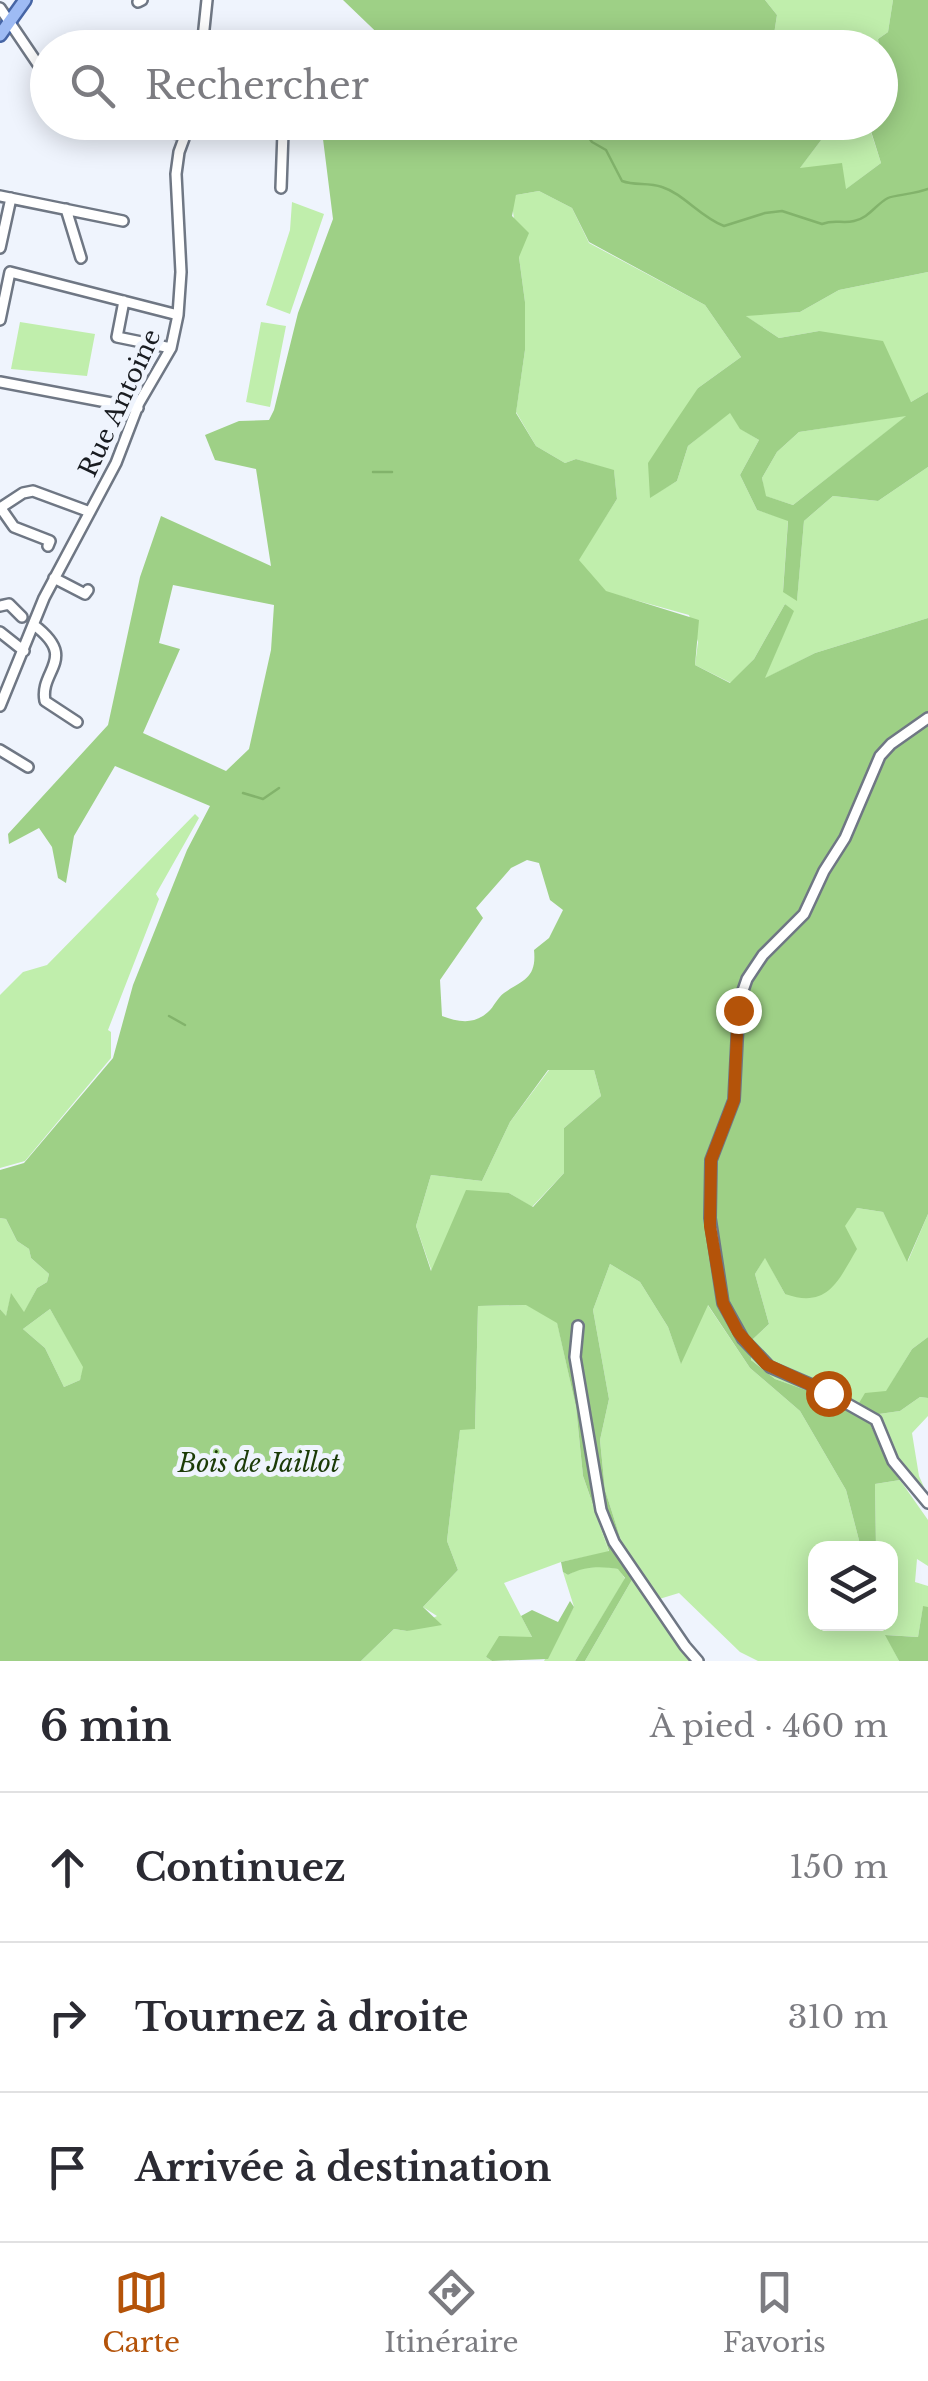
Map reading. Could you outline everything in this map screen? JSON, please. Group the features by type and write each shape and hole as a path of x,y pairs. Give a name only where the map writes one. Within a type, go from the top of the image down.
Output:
{"main road":[{"path":"0,36 25,0"}],"street":[{"path":"204,30 207,0"},
{"path":"0,8 30,50"},
{"name":"Rue Antoine","path":"0,706 54,578 116,463 138,408 171,348 181,272 176,174 184,140"},
{"path":"280,188 283,140"},
{"path":"0,248 5,197 123,222"},
{"path":"66,209 80,258"},
{"path":"0,320 10,272 178,315"},
{"path":"124,301 117,337 171,348"},
{"path":"0,382 138,408"},
{"path":"48,546 50,541 5,526 0,508 28,490 90,512"},
{"path":"54,578 86,594 88,590"},
{"path":"0,606 9,604 22,617"},
{"path":"34,626 50,642 56,656 44,691 45,701 78,722"},
{"path":"0,632 24,651"},
{"path":"927,719 880,756 844,838 804,914 763,955 744,986 738,1010 734,1100 711,1160 710,1226 723,1303 743,1338 770,1366 870,1415 880,1426 893,1462 928,1502"},
{"path":"0,750 28,767"},
{"path":"578,1326 575,1357 600,1510 614,1542 698,1661"}],"green space":[{"path":"343,0 765,0 777,15 775,30 374,30"},
{"path":"765,0 893,0 888,30 775,30 777,15"},
{"name":"Bois de Jaillot","path":"893,0 928,0 928,272 839,290 800,312 746,316 779,338 819,331 883,341 911,402 928,392 928,467 878,501 833,496 804,521 797,601 783,592 788,521 757,510 740,475 759,440 740,429 730,413 688,446 677,481 650,498 648,463 698,388 741,357 705,305 589,242 572,208 539,191 516,195 512,216 529,233 519,257 525,302 525,350 516,413 536,446 565,463 576,459 614,470 617,499 579,560 606,591 699,620 695,665 730,683 754,659 785,604 794,611 765,678 815,653 928,618 928,1214 907,1262 883,1212 857,1208 845,1226 857,1249 837,1281 822,1295 800,1298 785,1294 765,1258 755,1274 769,1324 753,1339 751,1360 775,1379 856,1408 865,1393 886,1391 912,1349 928,1337 928,1398 920,1397 900,1411 879,1414 871,1426 889,1466 900,1480 875,1484 876,1541 859,1541 846,1490 800,1411 750,1368 708,1305 681,1364 668,1327 640,1282 610,1264 593,1310 609,1399 600,1440 605,1490 633,1578 585,1661 575,1661 625,1578 618,1569 605,1567 586,1568 568,1575 563,1572 561,1562 609,1551 583,1476 576,1407 557,1323 526,1305 478,1306 475,1429 460,1430 447,1541 458,1570 423,1607 442,1625 407,1631 394,1629 361,1661 0,1661 0,1309 6,1316 11,1293 24,1312 49,1274 31,1258 29,1249 17,1241 6,1219 0,1218 0,1170 24,1163 113,1058 133,985 187,850 210,806 115,766 74,836 66,883 58,878 52,847 39,828 9,844 8,834 108,725 140,577 161,516 271,566 256,469 215,460 205,435 239,421 269,420 274,410 298,313 333,219 323,140 821,140 800,168 842,163 846,189 881,163 874,140 898,140 898,30 888,30","holes":["906,416 793,505 766,496 762,478 777,452 799,432","173,585 274,605 271,650 249,749 226,771 143,733 180,649 159,643","527,860 539,863 550,900 563,910 549,938 534,950 531,973 477,1019 442,1016 440,980 483,918 476,908 511,868","548,1070 594,1070 601,1096 564,1128 564,1173 533,1207 509,1193 466,1190 431,1271 416,1226 431,1175 482,1181 510,1122","50,1309 83,1367 80,1380 64,1387 45,1348 23,1329"]},
{"path":"821,140 874,140 881,163 845,190 799,169"},
{"path":"539,191 572,208 589,243 705,305 741,357 698,388 650,497 677,481 688,446 730,412 741,429 759,440 740,475 757,510 788,520 783,591 797,600 804,521 833,496 878,501 928,467 928,618 815,653 764,679 793,612 785,604 754,659 731,683 695,665 698,642 689,615 606,592 578,560 617,499 614,471 576,459 565,463 536,446 516,412 525,350 525,302 512,204 516,195"},
{"path":"292,202 324,214 290,314 266,305 290,230"},
{"path":"928,272 928,392 911,402 819,331 779,338 744,315 800,312 839,290"},
{"path":"20,322 95,334 87,376 11,369"},
{"path":"261,322 286,326 270,407 246,402"},
{"path":"908,415 793,505 765,496 762,478 777,452 799,432"},
{"path":"195,814 199,818 156,894 159,899 108,1030 111,1058 25,1161 0,1168 0,995 23,972 47,965"},
{"path":"549,1070 594,1070 601,1096 564,1128 564,1173 532,1207 509,1193 432,1272 416,1226 431,1175 482,1181 510,1122"},
{"path":"857,1208 883,1212 908,1261 928,1214 928,1337 912,1349 886,1392 856,1409 775,1379 751,1360 753,1339 769,1324 755,1274 765,1257 785,1294"},
{"path":"0,1218 6,1219 17,1241 29,1249 31,1258 49,1274 24,1313 11,1295 6,1317 0,1309"},
{"path":"610,1264 640,1282 668,1327 681,1363 707,1304 750,1368 800,1411 846,1490 859,1541 808,1541 808,1631 898,1631 898,1541 876,1541 875,1484 900,1480 928,1520 928,1566 917,1559 915,1582 928,1586 928,1607 923,1607 918,1637 886,1635 899,1661 758,1661 740,1652 679,1593 656,1600 699,1661 585,1661 633,1578 605,1490 600,1440 609,1399 593,1310"},
{"path":"527,1305 557,1322 576,1407 583,1476 609,1552 561,1562 504,1583 532,1637 486,1657 492,1661 361,1661 394,1629 407,1631 437,1616 423,1607 458,1570 447,1541 460,1429 475,1429 478,1306"},
{"path":"50,1309 84,1367 80,1380 64,1387 45,1348 23,1329"},
{"path":"920,1397 928,1398 928,1416 912,1433 919,1476 928,1496 894,1457 879,1414 900,1411"},
{"path":"578,1569 619,1569 625,1579 575,1661 544,1661 574,1607 563,1572 568,1575"},
{"path":"570,1601 574,1607 548,1659 492,1661 486,1657 499,1636 532,1637 521,1616 532,1610 558,1622"},
{"path":"923,1606 928,1607 928,1661 899,1661 885,1635 918,1637"}],"waterway":[{"path":"590,140 606,150 622,181 670,190 724,226 782,211 822,224 850,222 864,217 888,198 928,189"},
{"path":"373,472 392,472"},
{"path":"243,793 263,799 279,788"},
{"path":"169,1016 185,1025"}],"route":[{"path":"738,1010 734,1100 711,1160 712,1253 723,1303 738,1332 766,1364 828,1393"}]}
